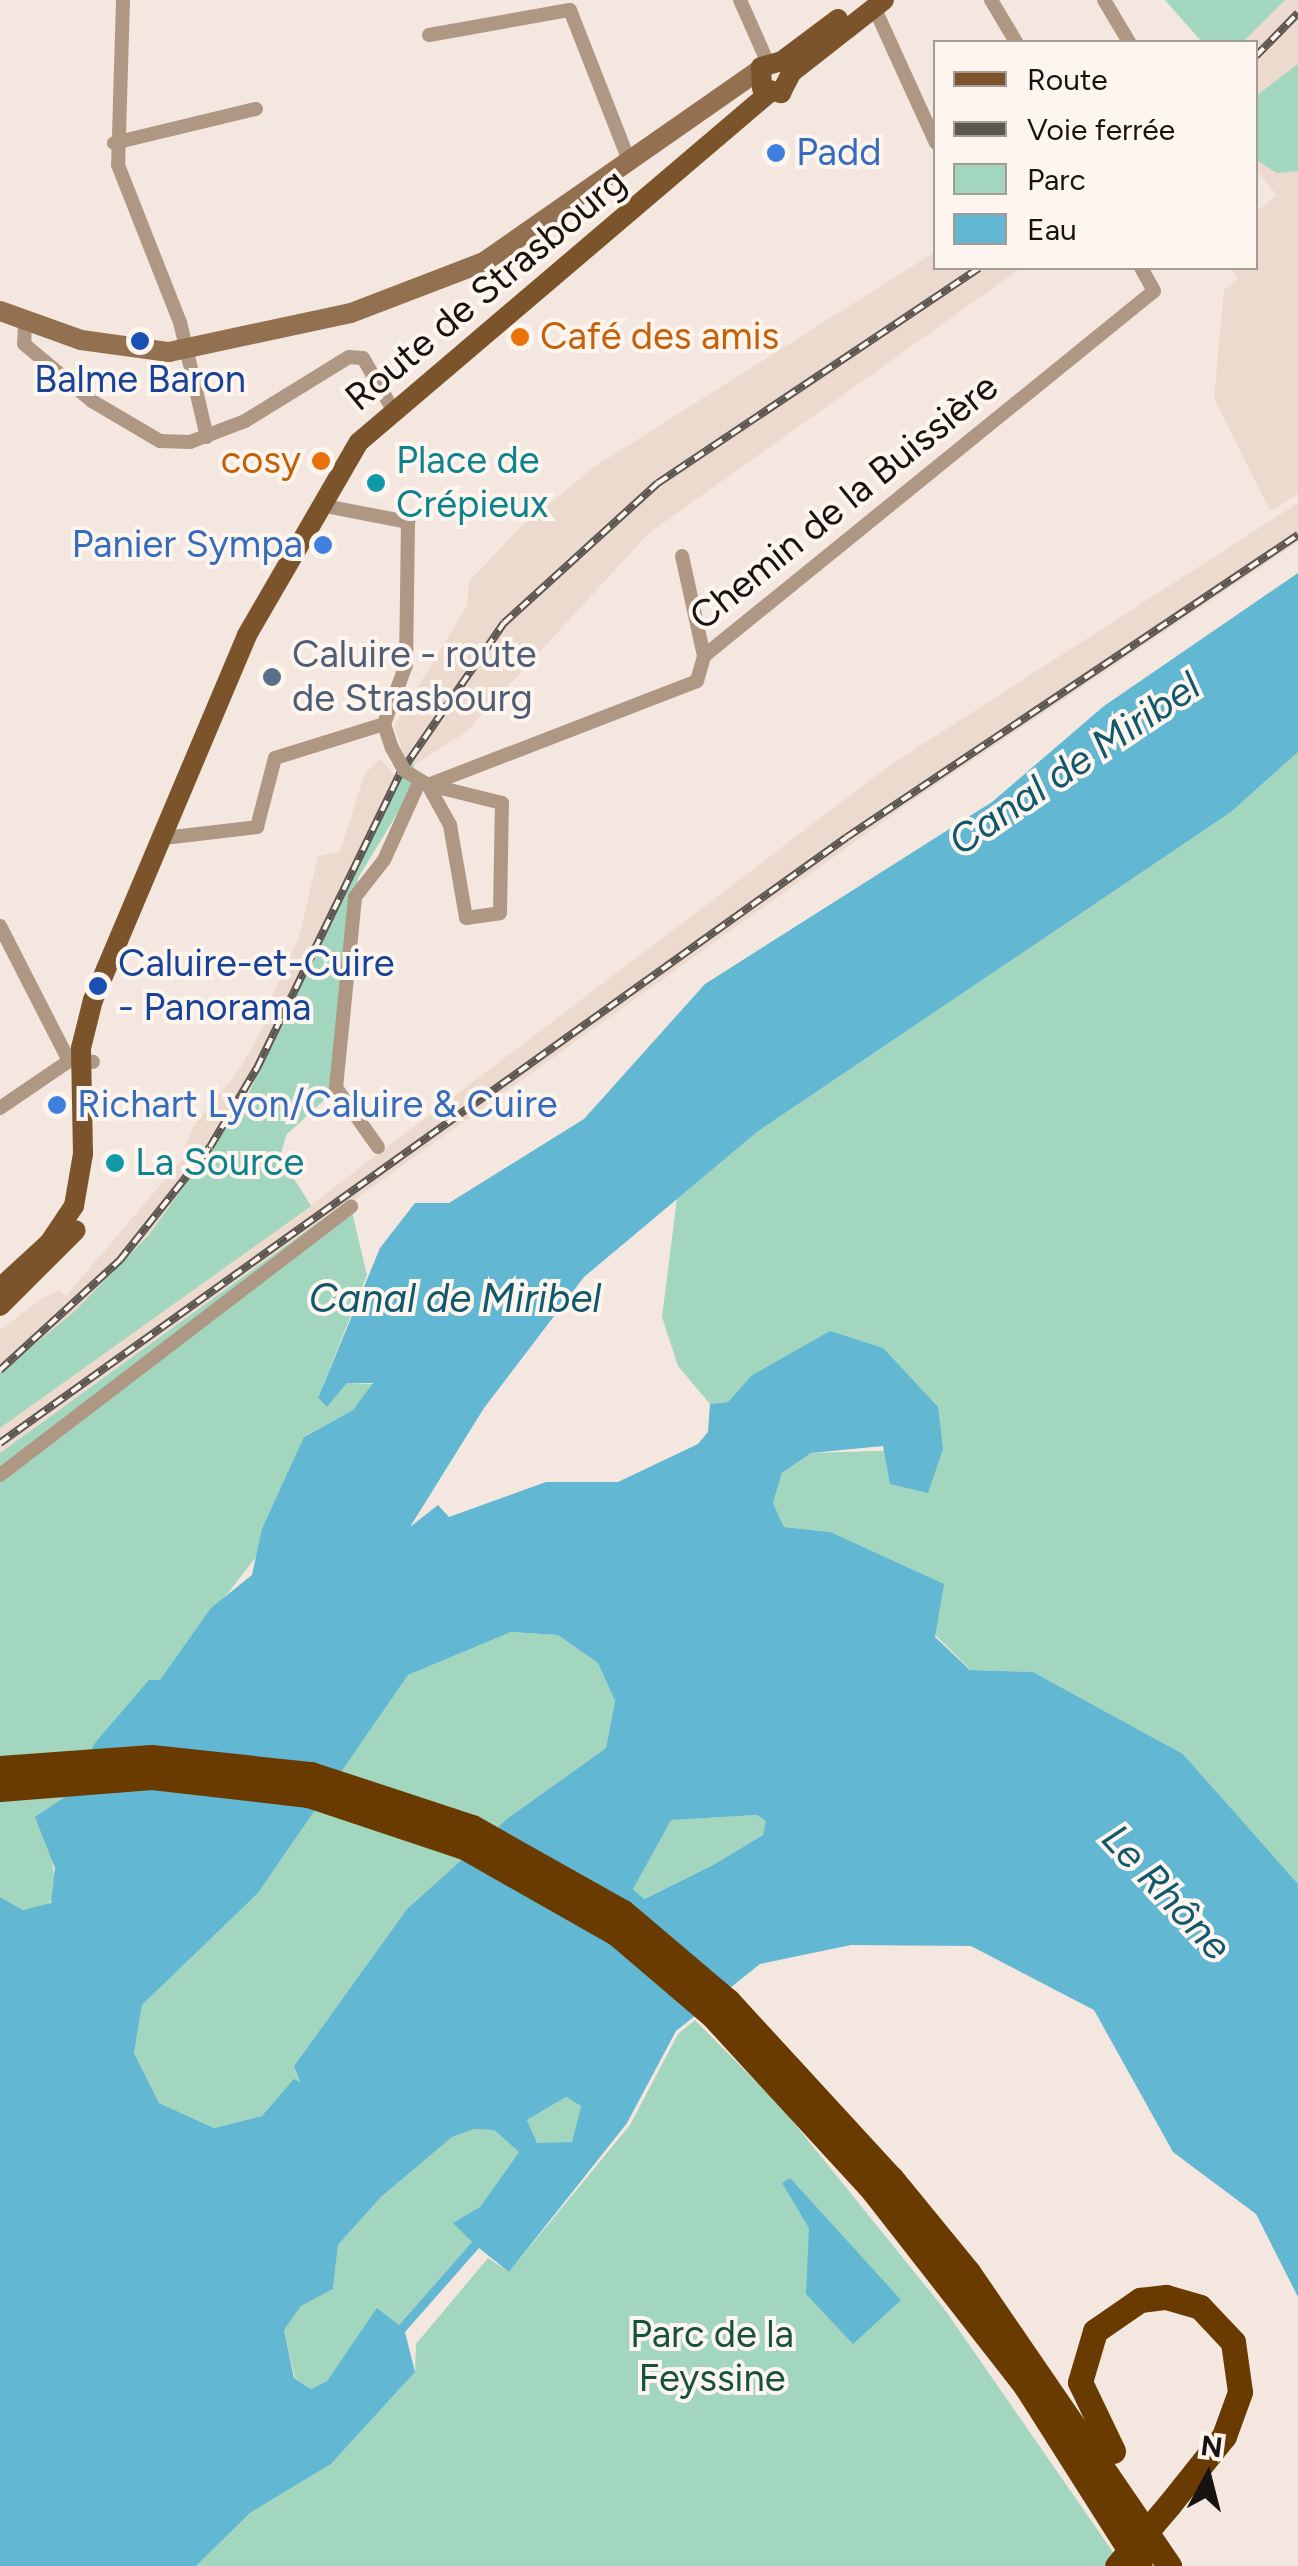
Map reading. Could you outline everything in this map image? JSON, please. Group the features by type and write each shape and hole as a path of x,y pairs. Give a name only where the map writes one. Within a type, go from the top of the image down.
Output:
{"highway":[{"path":"0,1768 84,1758 204,1759 311,1774 430,1810 520,1850 623,1912 770,2058 968,2272 1169,2566"},
{"path":"0,1789 89,1778 203,1779 308,1795 400,1822 514,1870 588,1914 770,2058 947,2280 1140,2566"},
{"path":"1116,2566 1168,2505 1224,2436 1240,2367 1234,2342 1211,2315 1155,2297 1102,2322 1083,2354 1080,2382 1089,2410 1166,2538 1169,2566"}],"main road":[{"name":"Route de Strasbourg","path":"0,1288 49,1243 74,1206 84,1154 81,1062 88,1014 248,635 359,442 392,408 717,145 771,74 874,2"},
{"name":"Route de Strasbourg","path":"0,1306 59,1253 86,1211 94,1171 81,1062"}],"street":[{"path":"123,0 114,143 190,350 206,437"},
{"path":"0,311 104,345 190,350 352,313 484,262 734,88 771,74 740,0"},
{"path":"991,0 1015,40"},
{"path":"1104,0 1128,40"},
{"path":"874,2 933,136"},
{"path":"429,35 570,10 630,162"},
{"path":"114,143 256,108"},
{"name":"Chemin de la Buissière","path":"423,784 697,681 704,656 1154,291 1142,270"},
{"path":"25,321 24,344 126,425 160,441 206,437 276,406 349,356 363,358 392,408"},
{"path":"320,505 408,522 406,662 384,724 405,771 423,784 450,825 466,918 500,913 502,803 423,784"},
{"path":"682,556 704,656"},
{"path":"164,838 257,827 274,758 384,724"},
{"path":"378,1147 336,1088 355,896 384,860 423,784"},
{"path":"0,926 81,1062 0,1108"},
{"path":"0,1474 351,1207"}],"shaded area":[{"path":"1285,0 1298,0 1298,494 1270,511 1214,398 1224,290 1238,279 1231,270 1258,270 1258,210 1277,195 1258,172 1258,40 1245,40"},
{"path":"933,253 933,270 1018,270 649,533 466,732 414,765 406,760 394,726 467,606 469,581 520,528 594,467"},
{"path":"1298,503 1298,542 905,806 0,1453 0,1330 41,1299 59,1290 66,1296 190,1150 185,1146 197,1121 239,1070 272,1012 267,1008 300,934 318,856 340,851 365,773 381,759 409,794 358,878 335,1090 286,1135 280,1157 311,1205 889,766"}],"green space":[{"path":"1165,0 1285,0 1245,40 1200,40"},
{"path":"1298,64 1298,171 1277,173 1258,161 1258,94"},
{"path":"1298,752 1298,1884 1183,1754 1033,1672 971,1670 830,1532 784,1527 773,1503 782,1473 811,1453 943,1449 751,1376 728,1402 710,1404 678,1366 662,1317 677,1199 757,1132 1231,812"},
{"path":"406,760 414,765 409,794 358,878 335,1090 286,1135 280,1157 311,1206 0,1428 0,1373 75,1311 149,1235 247,1097"},
{"path":"349,1200 367,1275 318,1398 327,1407 347,1383 373,1384 353,1410 305,1436 256,1557 160,1680 94,1744 71,1793 46,1813 56,1891 47,1907 23,1910 0,1897 0,1453"},
{"path":"511,1632 558,1635 598,1663 615,1701 606,1748 508,1818 407,1909 294,2066 300,2084 262,2116 214,2128 159,2103 134,2053 142,2005 258,1893 408,1675"},
{"path":"757,1815 767,1821 763,1835 713,1865 643,1899 633,1888 670,1820"},
{"name":"Parc de la Feyssine","path":"695,2020 781,2107 945,2310 1115,2555 1106,2566 196,2566 250,2513 331,2464 415,2372 416,2344 488,2258 509,2272 630,2125 678,2034"},
{"path":"566,2097 581,2106 572,2142 537,2144 527,2120"},
{"path":"474,2129 494,2130 519,2152 480,2207 455,2224 472,2242 399,2325 378,2309 327,2381 311,2389 295,2378 284,2330 301,2306 333,2289 338,2245 381,2197 452,2137"}],"water":[{"path":"1298,573 1298,752 1231,812 757,1132 584,1277 484,1408 410,1527 438,1505 449,1517 546,1482 618,1482 698,1444 708,1432 710,1404 728,1402 751,1376 830,1331 883,1348 938,1407 943,1449 928,1493 890,1484 883,1446 811,1453 782,1473 773,1503 784,1527 830,1532 944,1584 935,1637 970,1670 1033,1672 1183,1754 1298,1884 1298,2297 1256,2214 1173,2152 1094,2010 971,1946 851,1945 760,1964 676,2031 627,2123 509,2272 479,2248 405,2332 415,2372 331,2464 250,2513 196,2566 0,2566 0,1897 23,1910 51,1903 55,1868 35,1817 71,1793 94,1744 149,1680 160,1680 211,1608 252,1575 262,1529 304,1437 353,1410 373,1383 347,1383 327,1407 318,1398 380,1248 415,1203 449,1203 584,1119 705,984 992,802 1104,706","holes":["511,1632 558,1635 598,1663 615,1701 606,1748 508,1818 407,1909 294,2066 300,2082 294,2079 262,2116 214,2128 159,2103 134,2053 142,2005 258,1893 408,1675","757,1815 766,1821 763,1835 644,1899 633,1889 671,1820","566,2097 581,2106 572,2142 537,2143 527,2120","474,2129 494,2130 519,2152 480,2207 453,2223 472,2242 399,2325 377,2308 327,2381 311,2389 294,2378 284,2330 301,2306 333,2289 338,2245 381,2197 452,2137"]},
{"path":"790,2178 901,2300 853,2344 806,2294 809,2228 782,2183"}],"railway":[{"path":"1258,54 1298,13"},
{"path":"0,1370 120,1260 210,1147 257,1068 399,775 504,623 658,483 976,270"},
{"path":"0,1443 847,837 1298,535"}],"place":[{"name":"Padd","path":"776,153"},
{"name":"Café des amis","path":"520,337"},
{"name":"Balme Baron","path":"140,341"},
{"name":"cosy","path":"321,461"},
{"name":"Place de Crépieux","path":"376,483"},
{"name":"Panier Sympa","path":"323,545"},
{"name":"Caluire - route de Strasbourg","path":"272,677"},
{"name":"Caluire-et-Cuire - Panorama","path":"98,986"},
{"name":"Richart Lyon/Caluire & Cuire","path":"57,1105"},
{"name":"La Source","path":"115,1163"}],"water label":[{"name":"Canal de Miribel","path":"1074,763"},
{"name":"Canal de Miribel","path":"455,1298"},
{"name":"Le Rhône","path":"1167,1892"}]}
